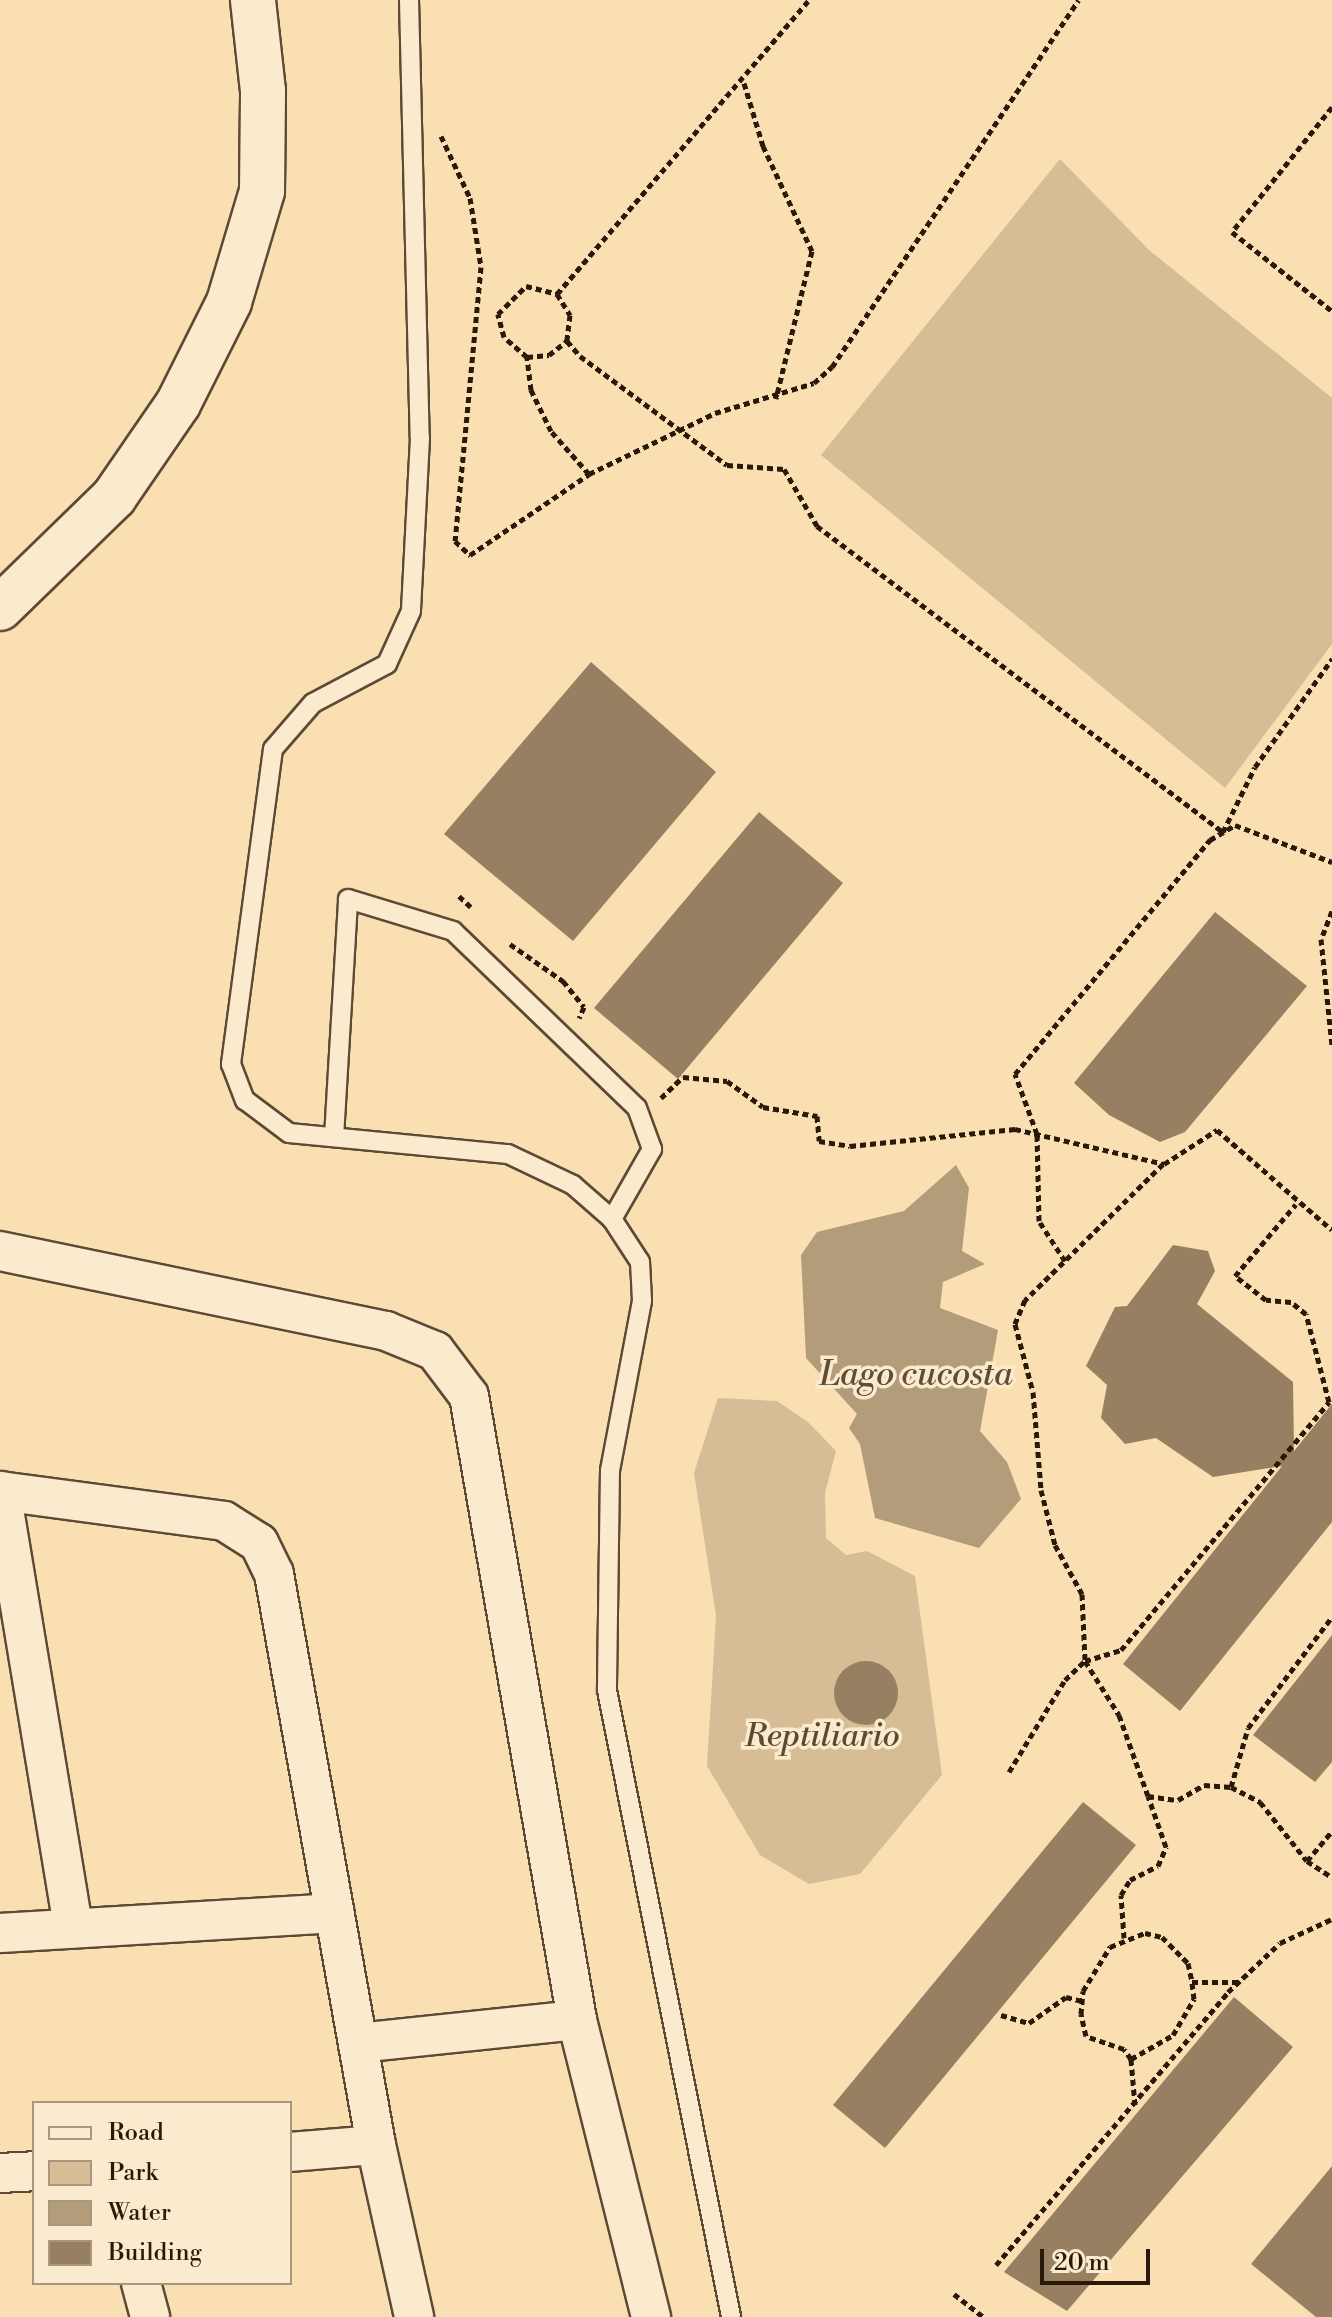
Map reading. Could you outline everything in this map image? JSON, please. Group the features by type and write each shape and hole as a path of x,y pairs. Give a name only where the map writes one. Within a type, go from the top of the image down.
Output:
{"main road":[{"path":"0,608 45,572 114,497 178,404 229,302 262,191 263,91 253,0"}],"street":[{"path":"0,1251 386,1331 435,1351 469,1396 577,2020 651,2317"},
{"path":"73,1928 15,1690 0,1491 224,1521 259,1543 274,1574 376,2145 414,2317"},
{"path":"0,1933 334,1913"},
{"path":"358,2043 577,2020"},
{"path":"292,2152 376,2145"},
{"path":"0,2173 32,2171"},
{"path":"142,2285 150,2317"}],"lane":[{"path":"409,0 420,438 411,611 387,664 313,703 273,749 231,1064 245,1100 289,1133 508,1154 573,1185 612,1219 640,1262 642,1301 610,1470 607,1690 643,1862 650,1938 731,2317"},
{"path":"334,1137 348,899 453,931 637,1108 652,1149 612,1219"}],"path":[{"path":"557,294 744,82 809,0"},
{"path":"438,127 470,198 481,267 458,550 484,549 589,474 678,430 776,399 832,367 1079,0"},
{"path":"744,82 763,146 812,251 776,399"},
{"path":"1332,107 1232,232 1332,311"},
{"path":"527,357 549,355 567,341 570,315 557,294 526,286 498,314 504,337 527,357 531,390 551,431 589,474"},
{"path":"567,341 727,465 784,469 817,526 1223,832"},
{"path":"1065,1261 1039,1221 1037,1134 1015,1074 1053,1034 1073,997 1116,959 1223,832 1255,767 1332,659"},
{"path":"1223,832 1235,825 1263,830 1332,862"},
{"path":"459,896 476,912"},
{"path":"1332,911 1321,939 1332,1045"},
{"path":"506,940 563,981 584,1007 575,1027"},
{"path":"655,1104 683,1077 727,1081 763,1107 817,1116 819,1141 850,1146 973,1129 1037,1134 1164,1164"},
{"path":"1124,1938 1121,1895 1130,1880 1158,1866 1166,1847 1119,1715 1085,1661 1082,1594 1055,1545 1041,1490 1033,1392 1015,1324 1025,1300 1164,1164 1217,1130 1296,1204 1332,1230"},
{"path":"1009,1772 1085,1661 1121,1650 1329,1402 1306,1314 1291,1302 1266,1300 1235,1276 1296,1204"},
{"path":"1231,1787 1248,1728 1332,1617"},
{"path":"1148,1796 1178,1800 1204,1785 1231,1787 1260,1802 1307,1861 1332,1877"},
{"path":"1307,1861 1332,1831"},
{"path":"996,2265 1242,1982 1280,1943 1332,1919"},
{"path":"1131,2059 1173,2035 1194,1999 1188,1963 1162,1937 1124,1938 1094,1970 1082,2001 1086,2036 1124,2049 1131,2059 1135,2105"},
{"path":"1192,1982 1242,1982"},
{"path":"1001,2015 1029,2023 1066,1997 1082,2001"},
{"path":"954,2294 983,2317"}],"green space":[{"path":"1060,159 1149,250 1332,398 1332,644 1225,788 821,455"},
{"name":"Reptiliario","path":"718,1398 777,1401 808,1422 836,1451 825,1493 826,1538 846,1555 867,1551 915,1576 942,1775 860,1874 809,1884 760,1855 707,1766 716,1616 694,1473"}],"water":[{"name":"Lago cucosta","path":"956,1165 969,1188 962,1251 985,1264 943,1282 940,1308 998,1330 980,1431 1007,1462 1021,1499 979,1548 875,1518 860,1444 849,1428 857,1414 806,1358 801,1255 817,1232 904,1211"}],"building":[{"path":"591,662 716,772 573,941 444,834"},
{"path":"759,812 843,883 678,1079 594,1008"},
{"path":"1215,912 1307,986 1185,1132 1160,1142 1109,1115 1074,1083"},
{"path":"1173,1245 1208,1251 1215,1271 1197,1304 1293,1382 1294,1451 1332,1404 1332,1522 1180,1711 1123,1664 1282,1466 1213,1477 1156,1438 1125,1444 1101,1418 1107,1385 1086,1366 1115,1307 1127,1306"},
{"path":"1332,1635 1332,1762 1315,1782 1253,1735"},
{"path":"866,1661 889,1670 898,1693 889,1716 866,1725 843,1716 834,1693 843,1670"},
{"path":"1083,1802 1136,1845 885,2148 833,2105"},
{"path":"1234,1997 1293,2047 1067,2311 1004,2272"},
{"path":"1332,2166 1332,2317 1316,2317 1251,2264"}]}
